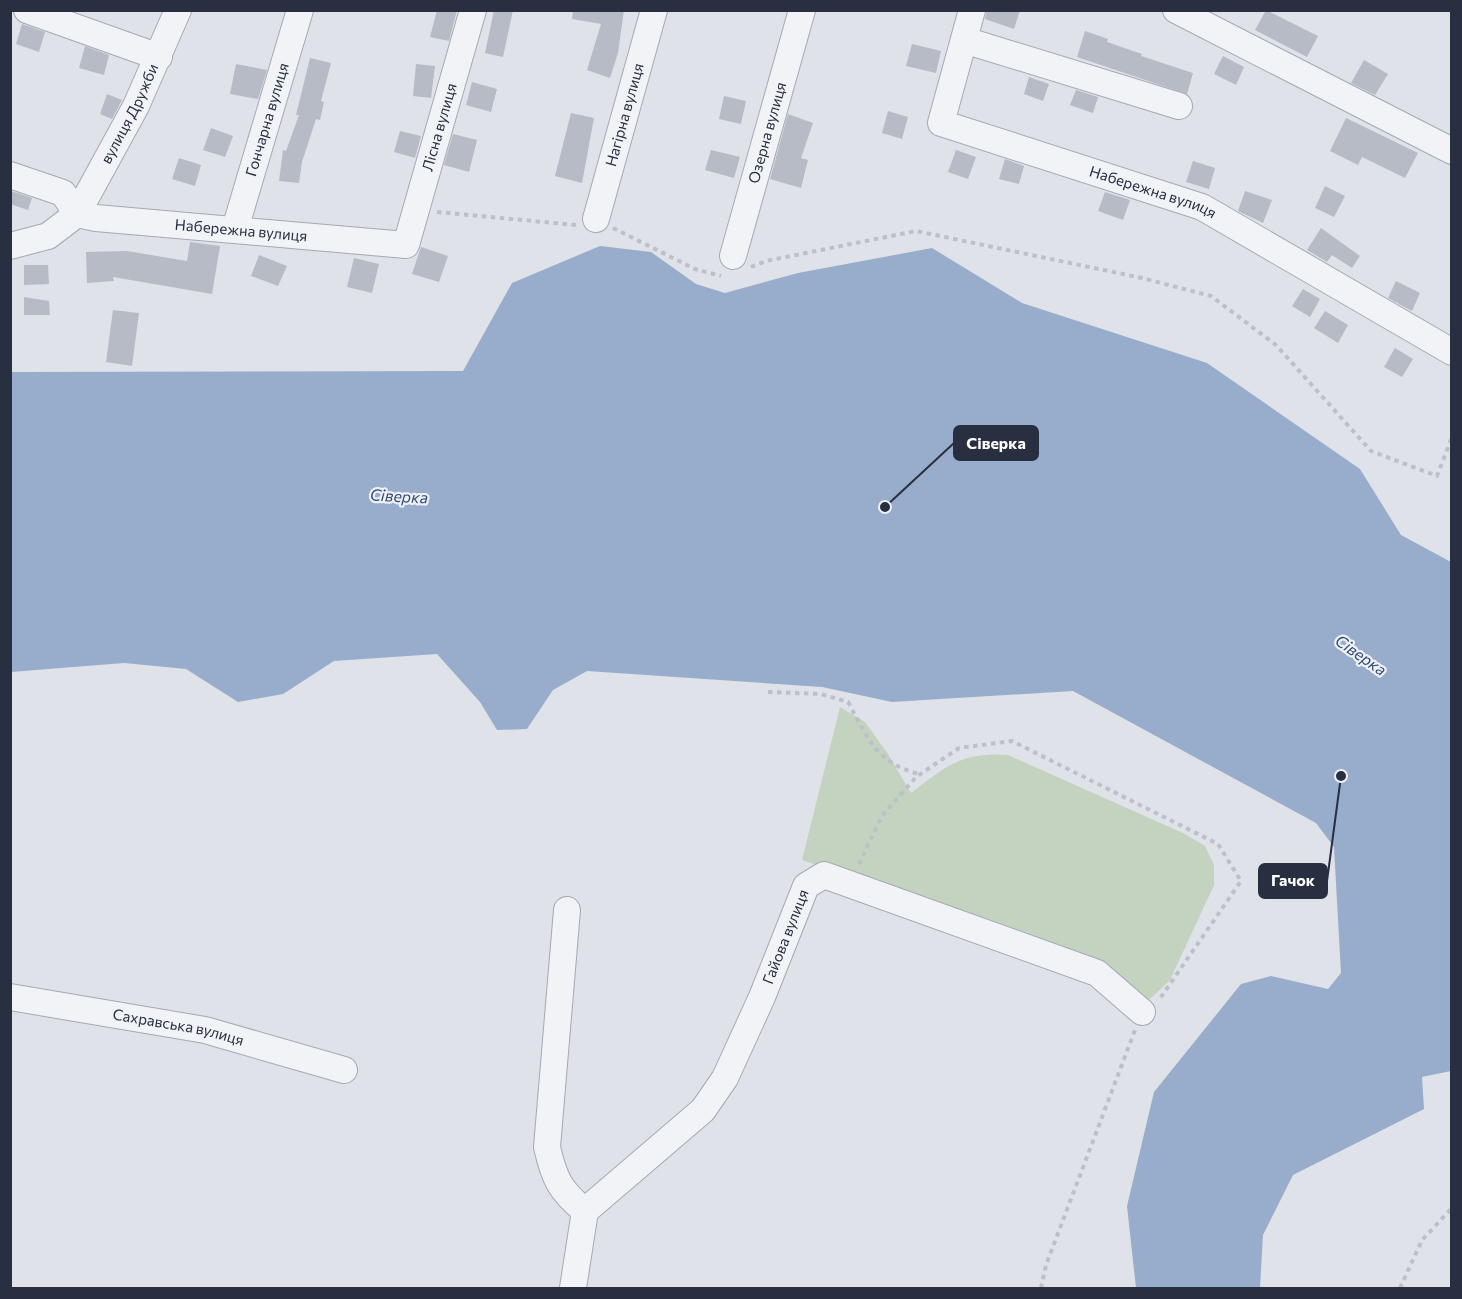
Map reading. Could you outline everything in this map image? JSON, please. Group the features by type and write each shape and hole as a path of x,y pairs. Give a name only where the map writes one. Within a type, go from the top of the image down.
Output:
{"street":[{"path":"27,10 159,57"},
{"name":"вулиця Дружби","path":"77,214 136,106 178,10"},
{"name":"Гончарна вулиця","path":"236,229 300,10"},
{"name":"Лісна вулиця","path":"406,246 473,10"},
{"name":"Нагірна вулиця","path":"596,219 654,10"},
{"name":"Озерна вулиця","path":"734,267 802,10"},
{"name":"Набережна вулиця","path":"972,10 941,123 1202,207 1452,352"},
{"path":"1176,10 1452,151"},
{"path":"964,40 1179,106"},
{"path":"10,175 63,193 77,214 48,236 10,246"},
{"name":"Набережна вулиця","path":"77,214 96,218 406,246"},
{"name":"Гайова вулиця","path":"585,1211 703,1110 725,1078 762,997 806,886 824,875 1096,973 1142,1012"},
{"path":"567,910 547,1147 554,1175 567,1197 585,1211 573,1288"},
{"name":"Сахравська вулиця","path":"10,997 205,1030 344,1070"}],"path":[{"path":"416,210 573,225 596,219 695,269 734,267 916,231 1142,278 1211,296 1276,345 1371,451 1437,476 1452,437"},
{"path":"768,692 821,694 848,702 875,751 906,771 920,774"},
{"path":"843,882 858,866 882,816 920,774 959,748 1012,741 1218,844 1241,881 1164,996 1142,1012 1046,1265 1041,1288"},
{"path":"1400,1288 1422,1240 1452,1208"}],"green space":[{"path":"840,707 865,722 888,754 911,793 945,768 966,758 992,754 1008,755 1185,834 1205,846 1214,865 1214,885 1170,980 1150,999 1139,1000 915,899 802,860"}],"water":[{"path":"600,246 651,252 696,284 725,293 798,273 932,248 1022,303 1207,363 1360,469 1401,535 1451,562 1451,1071 1422,1077 1424,1109 1293,1175 1263,1235 1260,1288 1136,1288 1127,1206 1154,1092 1241,984 1271,976 1328,989 1341,973 1334,847 1316,823 1073,691 892,702 822,687 587,671 553,690 527,729 497,730 480,702 437,654 334,661 283,694 238,702 186,669 124,663 11,672 11,372 463,371 512,283"}],"building":[{"path":"437,10 457,10 449,41 430,37"},
{"path":"494,10 513,10 503,57 485,53"},
{"path":"573,10 624,10 618,53 610,78 587,70 601,24 572,19"},
{"path":"987,10 1020,10 1014,29 985,19"},
{"path":"1266,10 1318,36 1307,57 1255,30"},
{"path":"22,24 45,32 39,52 16,44"},
{"path":"1085,31 1108,39 1107,42 1142,54 1141,56 1193,73 1187,94 1077,57"},
{"path":"912,44 941,51 936,73 906,66"},
{"path":"85,46 109,55 104,75 79,68"},
{"path":"1223,56 1244,67 1236,85 1214,74"},
{"path":"310,58 331,63 321,101 324,102 320,120 316,119 302,162 299,183 279,181 283,150 286,151 299,115 296,115"},
{"path":"1364,60 1388,74 1375,95 1351,83"},
{"path":"236,64 267,70 258,99 230,94"},
{"path":"416,64 435,66 431,98 413,96"},
{"path":"1029,77 1049,84 1043,101 1024,94"},
{"path":"472,82 497,89 491,112 466,105"},
{"path":"1076,90 1098,97 1093,113 1070,105"},
{"path":"107,94 122,100 112,119 100,114"},
{"path":"724,96 746,101 741,124 719,119"},
{"path":"888,111 908,117 902,139 882,133"},
{"path":"571,113 594,118 582,183 555,176"},
{"path":"788,114 813,123 801,158 808,160 801,188 770,179"},
{"path":"1346,118 1418,153 1405,178 1362,157 1358,165 1330,151"},
{"path":"211,128 233,136 225,157 203,150"},
{"path":"400,131 421,136 415,158 394,152"},
{"path":"453,134 477,140 469,172 444,165"},
{"path":"711,150 740,157 734,178 705,170"},
{"path":"956,150 976,157 968,179 948,172"},
{"path":"179,158 201,165 195,186 172,179"},
{"path":"1005,159 1024,166 1019,184 999,179"},
{"path":"1193,161 1215,168 1209,189 1186,182"},
{"path":"1325,186 1345,196 1334,217 1315,208"},
{"path":"11,191 32,198 28,210 10,204"},
{"path":"1245,191 1272,200 1263,223 1238,211"},
{"path":"1105,192 1130,200 1123,220 1098,211"},
{"path":"1321,228 1360,256 1352,268 1332,255 1327,262 1307,250"},
{"path":"190,242 220,246 212,294 113,277 114,281 87,283 86,252 127,251 187,261"},
{"path":"421,247 448,256 439,282 412,274"},
{"path":"259,255 287,266 278,286 251,276"},
{"path":"354,258 379,264 372,293 347,287"},
{"path":"24,265 48,265 49,284 24,285"},
{"path":"1396,281 1420,293 1412,311 1388,298"},
{"path":"1303,289 1320,299 1310,317 1292,306"},
{"path":"24,297 49,301 50,315 24,315"},
{"path":"113,310 139,313 132,366 106,362"},
{"path":"1325,311 1348,325 1338,343 1314,328"},
{"path":"1395,348 1413,359 1402,377 1384,367"}],"place":[{"name":"Сіверка","path":"885,507"},
{"name":"Гачок","path":"1341,776"}]}
